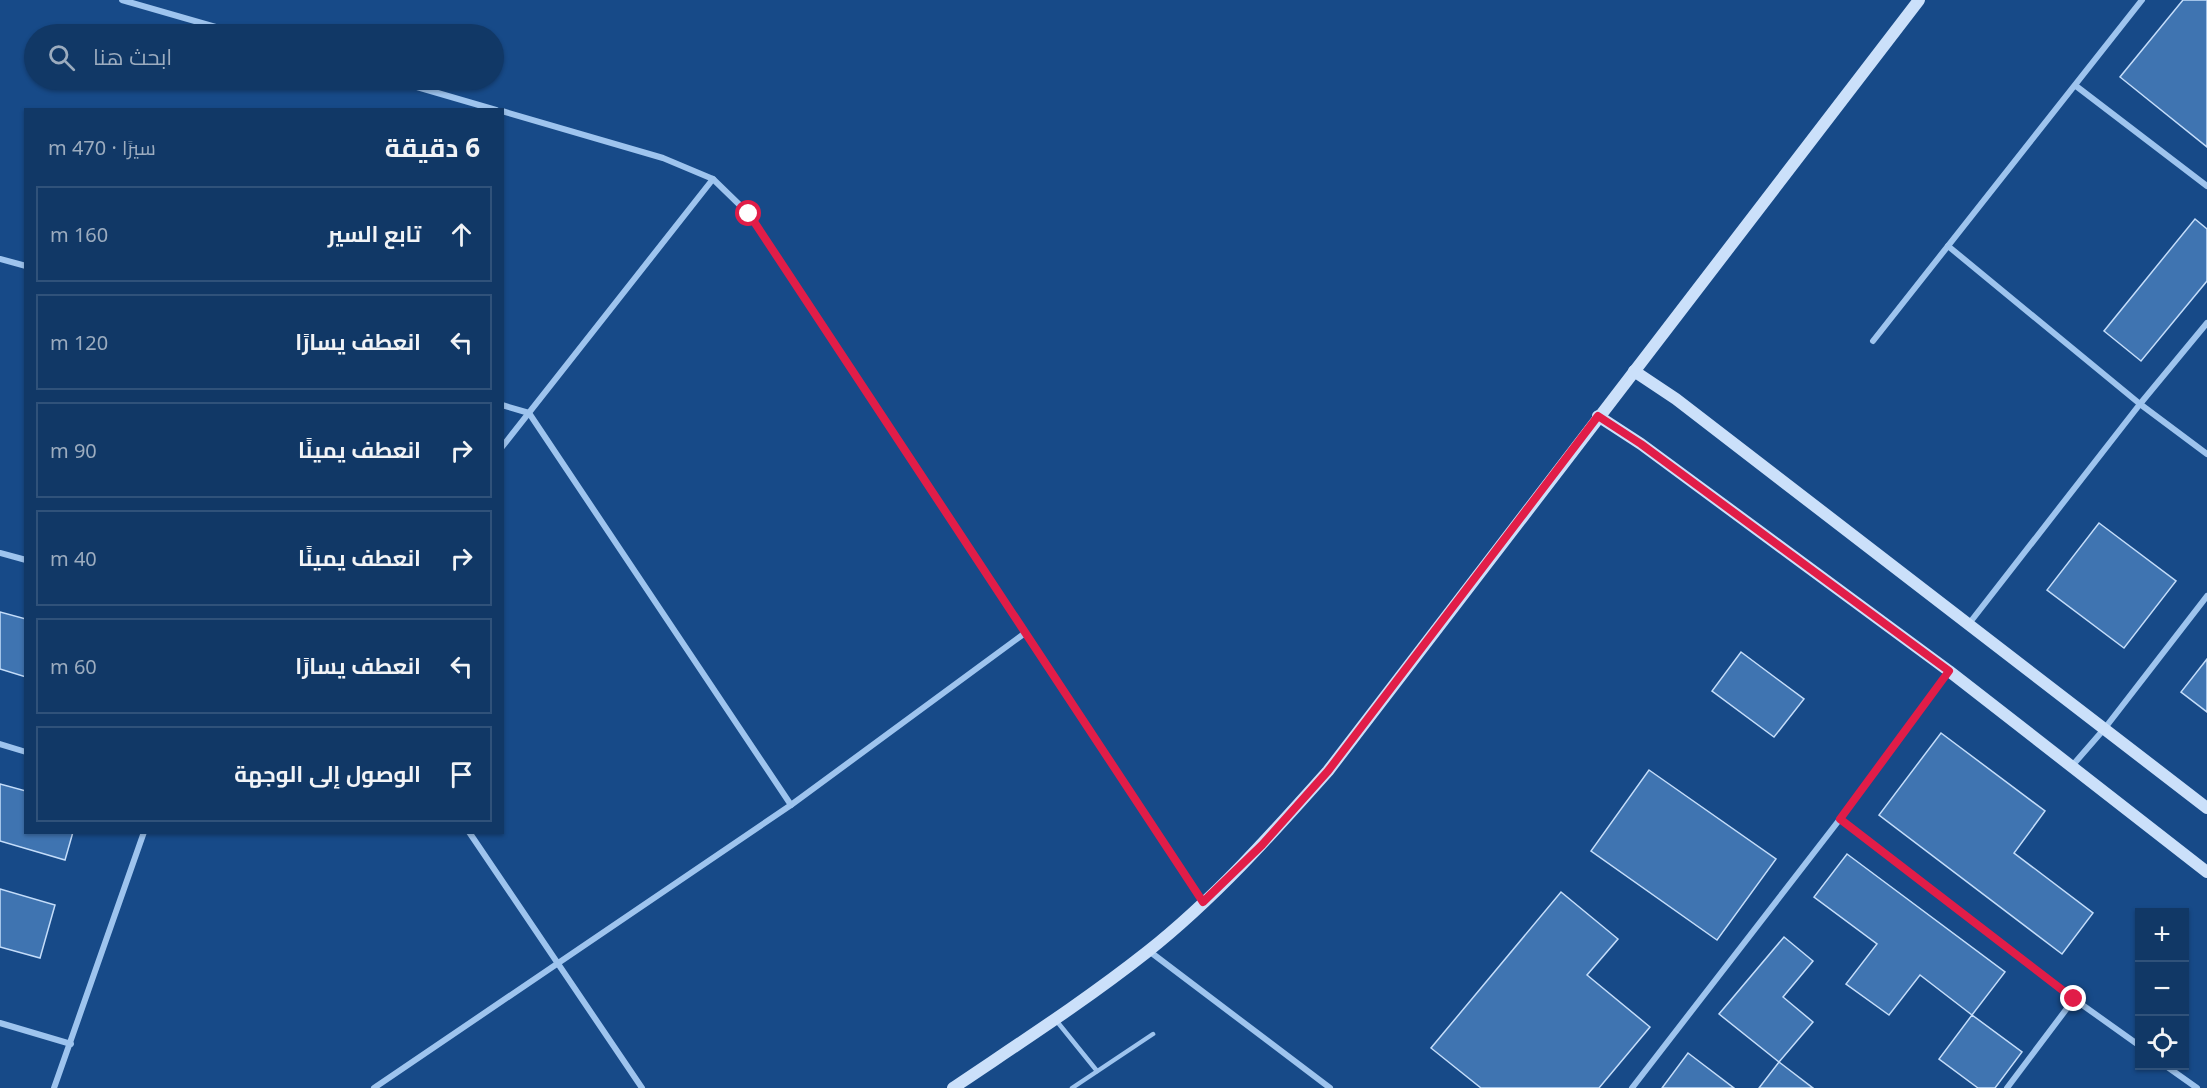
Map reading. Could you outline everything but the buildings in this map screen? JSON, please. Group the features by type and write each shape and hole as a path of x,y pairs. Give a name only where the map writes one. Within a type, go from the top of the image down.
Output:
{"street":[{"path":"122,0 205,24"},
{"path":"953,1088 1055,1019 1149,951 1262,845 1328,771 1919,0"},
{"path":"1873,341 2142,0"},
{"path":"2076,86 2207,186"},
{"path":"427,90 489,108"},
{"path":"504,112 663,158 713,179 749,214 1203,902"},
{"path":"504,444 713,179"},
{"path":"1948,246 2140,404 2207,454"},
{"path":"0,259 24,265"},
{"path":"1968,625 2140,404 2207,323"},
{"path":"1634,371 1676,399 2207,808"},
{"path":"504,406 529,413 791,805"},
{"path":"1598,416 1641,444 1949,671 2207,872"},
{"path":"0,553 24,559"},
{"path":"2072,766 2105,729 2207,596"},
{"path":"374,1088 791,805 1025,633"},
{"path":"1632,1088 1840,819 1949,671"},
{"path":"0,744 24,751"},
{"path":"1840,819 2135,1044"},
{"path":"54,1088 143,834"},
{"path":"470,834 642,1088"},
{"path":"1149,951 1330,1088"},
{"path":"2007,1088 2074,999"},
{"path":"0,1023 71,1044"},
{"path":"2173,1070 2197,1088"}],"lane":[{"path":"1055,1019 1097,1071"},
{"path":"1072,1088 1153,1034"}],"route":[{"path":"749,214 1203,902 1262,845 1328,771 1598,416 1641,444 1949,671 1840,819 2074,999"}]}
